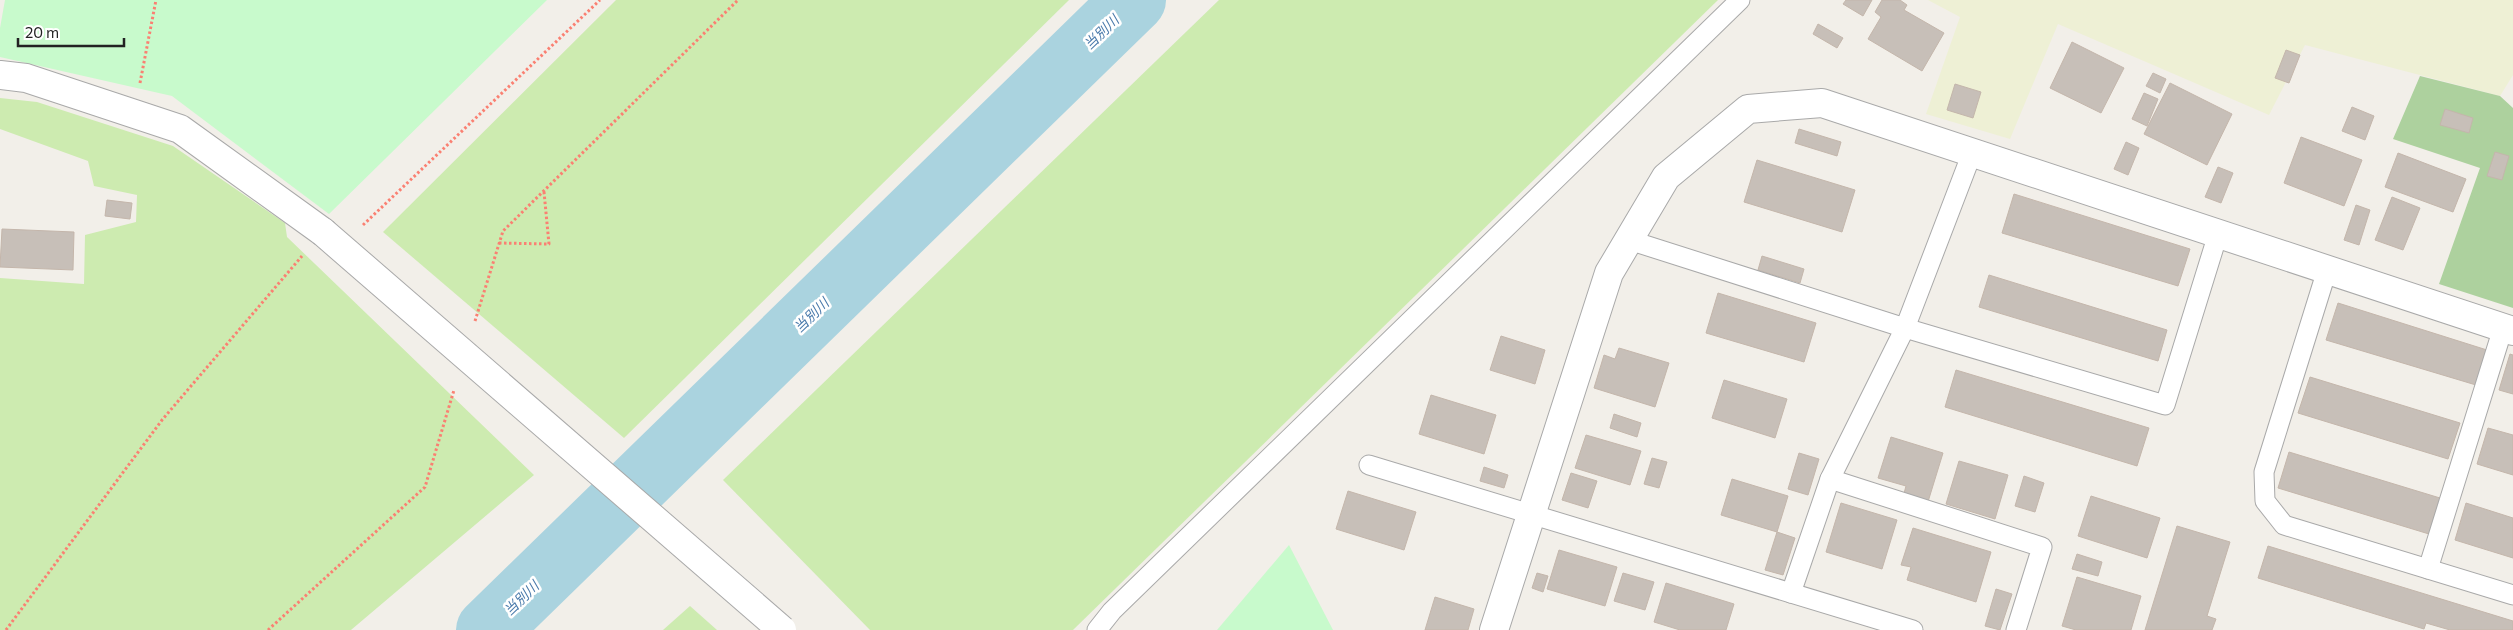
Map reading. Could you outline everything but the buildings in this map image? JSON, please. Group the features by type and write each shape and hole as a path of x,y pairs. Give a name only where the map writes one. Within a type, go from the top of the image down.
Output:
{"street":[{"path":"0,75 26,78 180,129 323,232 782,630"},
{"path":"1494,630 1609,273 1666,178 1748,109 1822,104 2508,330"}],"lane":[{"path":"1098,630 1119,604 1740,0"},
{"path":"1791,593 1830,479 1905,328 1972,153"},
{"path":"1629,240 1905,328 2165,405 2218,234"},
{"path":"2327,270 2264,472 2264,501 2284,525 2513,595"},
{"path":"2428,569 2508,330"},
{"path":"1369,465 1913,630"},
{"path":"1830,479 2042,547 2016,630"}],"path":[{"path":"140,88 156,0"},
{"path":"358,230 600,0"},
{"path":"473,328 503,231 738,0"},
{"path":"499,243 550,244 544,192"},
{"path":"6,630 162,420 323,232"},
{"path":"268,630 425,487 456,384"}],"green space":[{"path":"5,0 547,0 329,214 172,96 0,57 0,28"},
{"path":"616,0 1069,0 624,438 383,232"},
{"path":"1219,0 1718,0 1073,630 870,630 723,480"},
{"path":"1928,0 2513,0 2513,75 2500,96 2305,45 2269,115 2058,24 2010,139 1926,114 1960,17"},
{"path":"2420,76 2500,96 2513,108 2513,308 2439,284 2480,168 2393,139"},
{"path":"0,98 37,102 173,146 285,223 287,237 534,475 351,630 0,630 0,278 84,284 85,235 136,222 137,195 94,186 88,161 0,129"},
{"path":"1289,545 1333,630 1217,630"},
{"path":"690,606 717,630 663,630"}],"waterway":[{"name":"当別川","path":"488,630 1134,0"}]}
